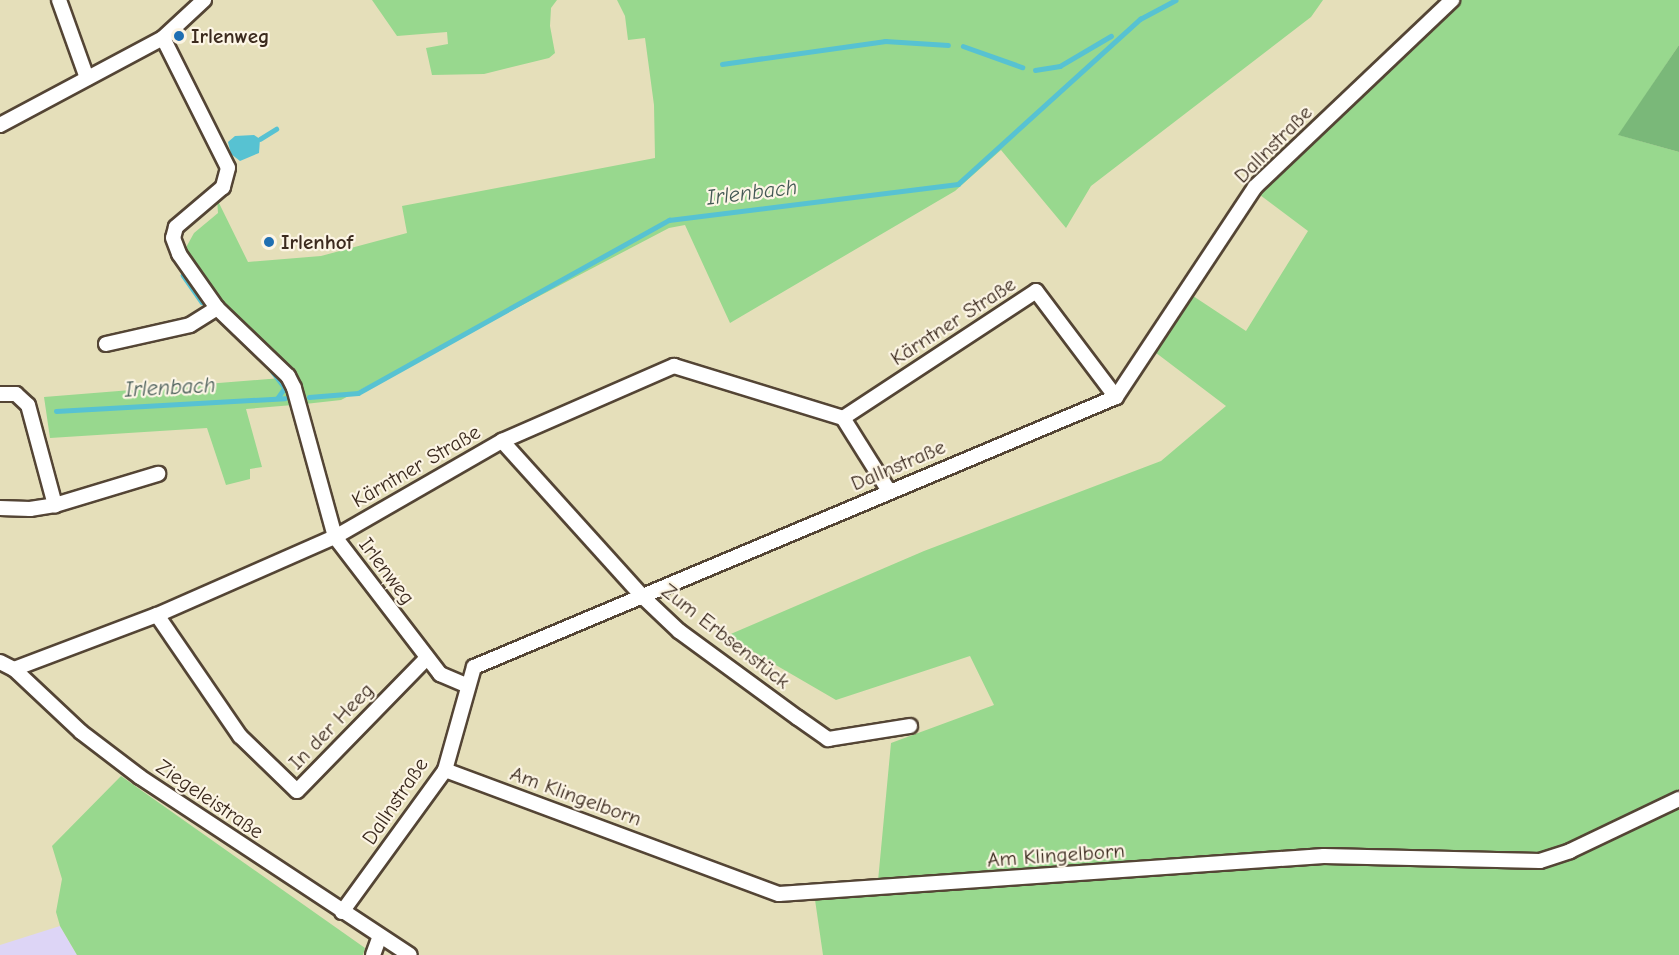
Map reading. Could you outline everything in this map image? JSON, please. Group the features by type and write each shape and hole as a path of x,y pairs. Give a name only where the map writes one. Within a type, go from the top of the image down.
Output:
{"street":[{"path":"58,0 87,78"},
{"path":"0,125 163,38 204,0"},
{"name":"Dallnstraße","path":"342,912 445,770 474,667 1116,397 1255,187 1452,0"},
{"name":"Irlenweg","path":"163,38 228,168 223,187 176,227 173,238 179,254 217,308 288,376 294,388 335,537 440,674 468,686"},
{"name":"Kärntner Straße","path":"14,669 157,615 335,537 502,441 674,366 843,418 1036,291 1116,397"},
{"path":"106,344 190,325 217,308"},
{"path":"0,394 16,394 28,405 55,505"},
{"path":"843,418 890,491"},
{"name":"Zum Erbsenstück","path":"502,441 643,597 680,631 828,739 910,726"},
{"path":"0,508 55,505 158,474"},
{"name":"In der Heeg","path":"157,615 240,736 297,791 427,658"},
{"name":"Ziegeleistraße","path":"0,662 14,669 81,732 140,777 410,955"},
{"name":"Am Klingelborn","path":"445,770 779,894 1324,856 1540,861 1570,851 1679,799"},
{"path":"373,955 380,936"}],"shaded area":[{"path":"60,926 77,955 0,955 0,945"}],"green space":[{"path":"372,0 557,0 551,8 550,26 555,53 549,58 484,74 432,75 426,48 448,44 447,32 397,36"},
{"path":"617,0 1323,0 1311,17 1091,186 1066,228 1001,150 955,191 730,323 685,225 669,228 341,400 305,404 297,376 216,299 184,251 194,233 218,213 217,199 248,262 321,256 407,233 402,206 655,158 654,105 645,38 628,40 625,16"},
{"path":"1441,0 1679,0 1679,45 1619,135 1679,152 1679,955 823,955 813,886 878,881 891,743 994,705 970,656 836,700 726,636 924,551 1161,461 1226,406 1143,343 1181,288 1246,331 1308,231 1248,186"},
{"path":"1679,45 1679,152 1618,135"},
{"path":"281,378 293,405 246,409 262,467 250,469 250,479 226,485 207,428 50,438 44,397"},
{"path":"121,776 365,948 363,955 77,955 60,926 56,912 62,879 52,846"}],"water":[{"path":"254,135 260,139 259,153 240,161 231,154 228,142 235,136"}],"waterway":[{"name":"Irlenbach","path":"309,397 358,393 669,220 958,184 1140,19 1175,0"},
{"path":"1035,70 1060,66 1111,36"},
{"path":"722,64 885,41 948,45"},
{"path":"963,46 1022,67"},
{"path":"260,139 276,129"},
{"path":"183,275 202,302"},
{"path":"270,368 285,388 278,398"},
{"name":"Irlenbach","path":"56,411 285,398"}],"place":[{"name":"Irlenweg","path":"179,36"},
{"name":"Irlenhof","path":"269,242"}]}
